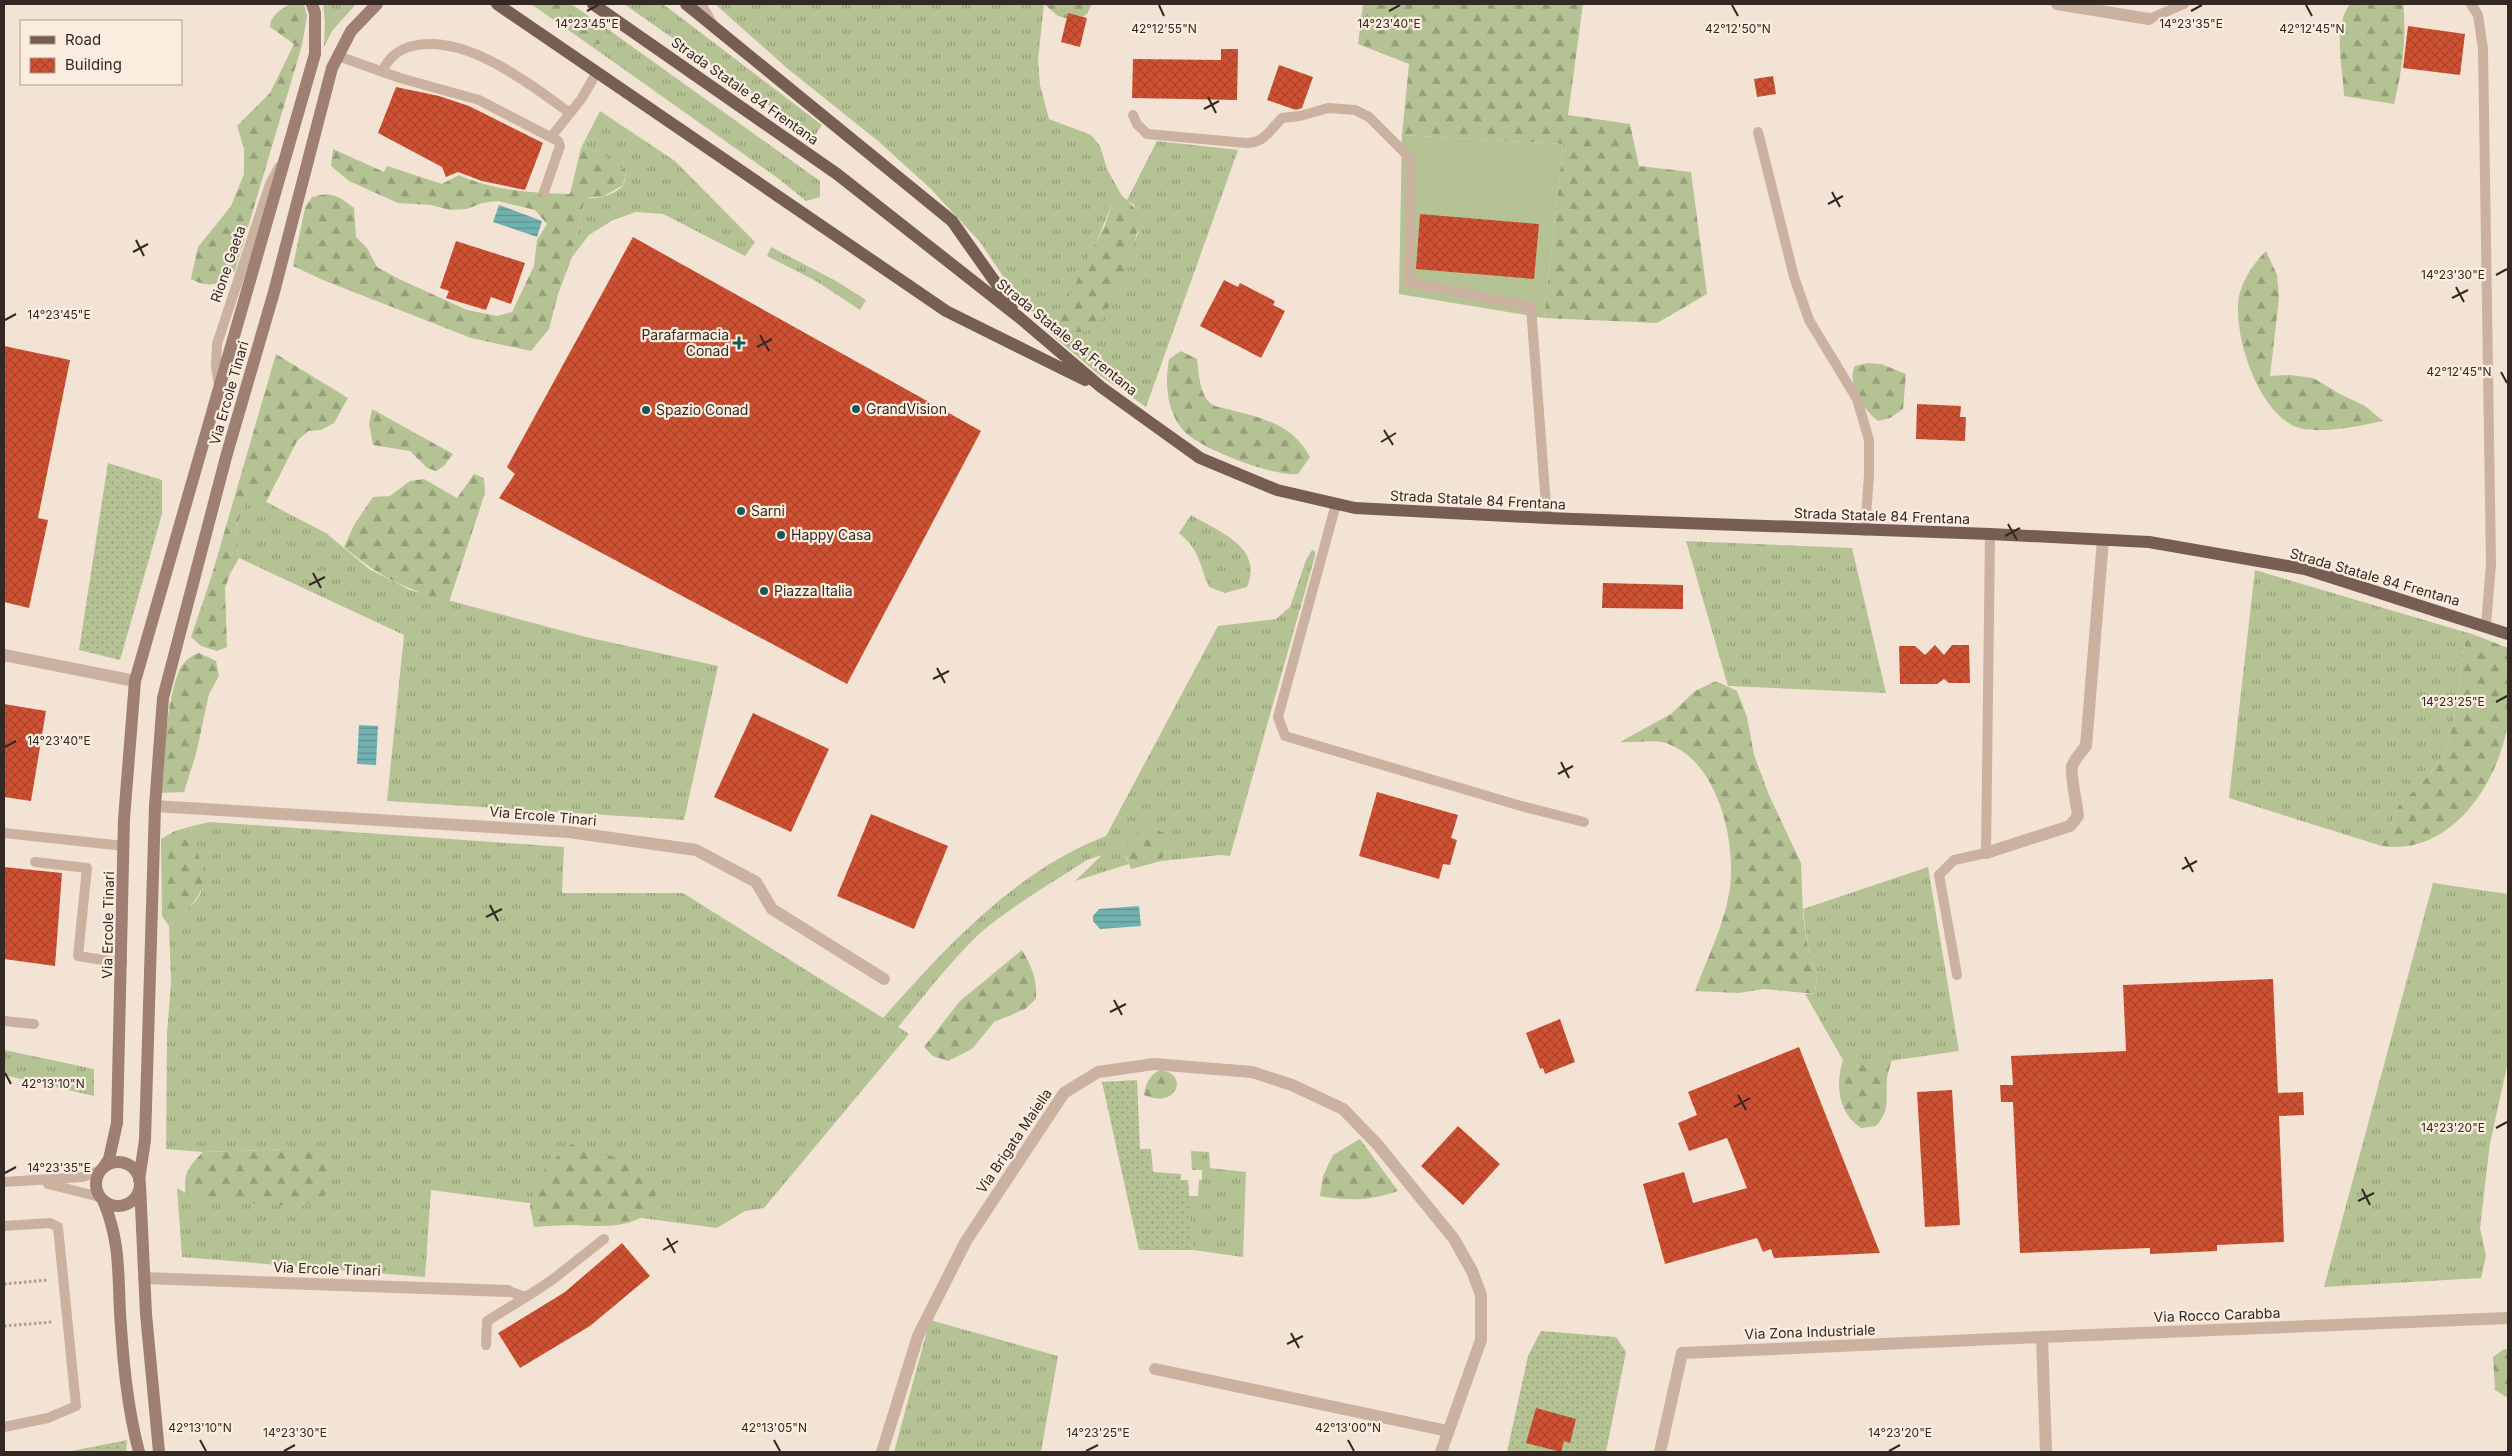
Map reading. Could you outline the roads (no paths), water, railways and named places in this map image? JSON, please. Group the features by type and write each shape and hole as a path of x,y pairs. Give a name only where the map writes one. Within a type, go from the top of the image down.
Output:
{"main road":[{"path":"497,4 946,312 1101,387"},
{"name":"Strada Statale 84 Frentana","path":"593,4 838,174 1020,318 1101,387 1200,458 1277,490 1355,508 1547,518 1865,531 1990,534 2149,542 2305,570 2508,634"},
{"path":"686,4 952,221 1020,318"}],"street":[{"name":"Via Ercole Tinari","path":"102,1169 109,1159 117,1123 124,846 135,681 315,54 315,13 312,4"},
{"name":"Via Ercole Tinari","path":"159,1452 144,1278 139,1182 145,1140 155,806 163,698 226,457 274,292 332,68 351,31 376,4"},
{"path":"700,4 712,25"},
{"path":"2057,4 2149,19"},
{"path":"1986,853 2070,826 2078,816 2076,793 2071,776 2073,765 2086,746 2103,540"},
{"path":"4,655 135,681"},
{"name":"Via Ercole Tinari","path":"155,806 569,832 696,850 756,882 772,909 884,979"},
{"name":"Via Brigata Maiella","path":"882,1452 918,1336 966,1241 1064,1093 1098,1072 1154,1064 1252,1072 1292,1085 1343,1109 1377,1144 1454,1240 1472,1271 1481,1295 1481,1340 1441,1452"},
{"path":"101,1198 114,1206 126,1205 136,1197 139,1182 135,1171 127,1165 112,1163 102,1169 96,1183 101,1198 117,1243 125,1372 133,1430 139,1452"},
{"name":"Via Ercole Tinari","path":"144,1278 508,1291"},
{"name":"Via Rocco Carabba","path":"2042,1337 2508,1318"},
{"path":"2042,1337 2046,1452"},
{"name":"Via Zona Industriale","path":"1660,1452 1682,1352 2042,1337"},
{"path":"1155,1369 1448,1431"}],"lane":[{"path":"2149,19 2184,4"},
{"path":"2471,4 2478,15 2483,49 2491,564 2486,626"},
{"path":"382,72 387,60 408,47 429,42 448,44 465,49 525,81 570,113"},
{"path":"338,56 382,72 479,100 558,141 560,146 544,192"},
{"path":"551,137 582,98 596,72"},
{"path":"1133,115 1137,124 1147,134 1246,143 1255,143 1267,137 1282,118 1300,116 1328,108 1355,110 1369,116 1411,159 1409,282 1531,306 1547,518"},
{"path":"1758,132 1794,277 1809,320 1857,399 1869,440 1869,475 1865,531"},
{"path":"1336,504 1278,717 1285,736 1520,806 1584,822"},
{"path":"1956,975 1939,875 1954,860 1986,853 1990,534"},
{"path":"4,833 124,846"},
{"path":"35,862 87,868 78,956 122,963"},
{"path":"4,1021 34,1024"},
{"path":"4,1182 40,1182 82,1177 102,1169"},
{"path":"40,1182 101,1198"},
{"path":"4,1226 50,1223 58,1227 76,1406 48,1418 4,1427"},
{"path":"486,1345 487,1322 552,1280 604,1238"},
{"path":"508,1291 526,1297"}],"water":[{"path":"499,205 542,221 537,237 493,222"},
{"path":"359,725 378,726 376,765 357,764"},
{"path":"1139,906 1141,926 1100,929 1093,921 1093,916 1099,909"}],"place":[{"name":"Parafarmacia Conad","path":"739,343"},
{"name":"GrandVision","path":"856,409"},
{"name":"Spazio Conad","path":"646,410"},
{"name":"Sarni","path":"741,511"},
{"name":"Happy Casa","path":"781,535"},
{"name":"Piazza Italia","path":"764,591"}]}
